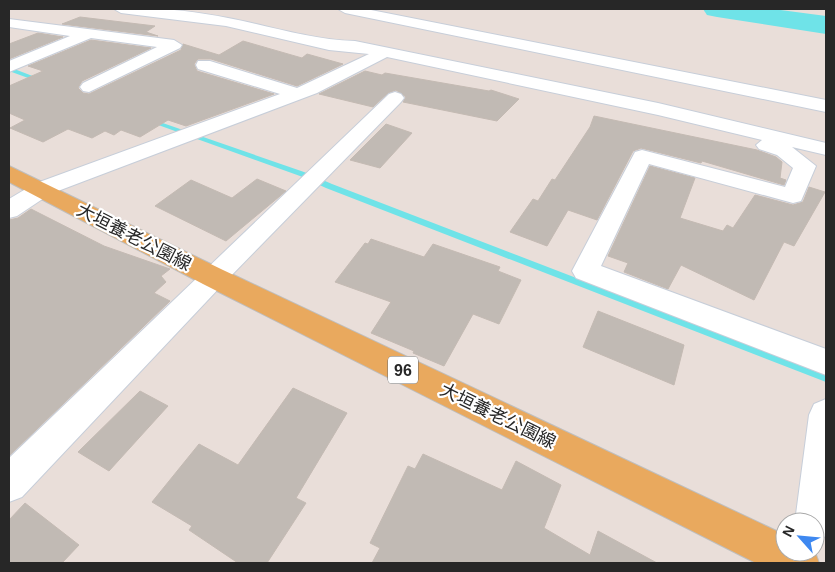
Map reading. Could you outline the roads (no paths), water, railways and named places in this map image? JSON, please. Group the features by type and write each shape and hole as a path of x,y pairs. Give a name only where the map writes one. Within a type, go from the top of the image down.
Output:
{"main road":[{"name":"大垣養老公園線","path":"9,173 760,554 799,563"}],"street":[{"path":"121,9 226,22 320,43 385,52 706,120 826,149"},
{"path":"201,9 307,26 778,121"},
{"path":"345,9 501,38 667,75 826,106"},
{"path":"9,22 32,12"},
{"path":"9,22 174,45 89,87"},
{"path":"9,67 89,34"},
{"path":"9,210 42,189 298,94 385,52"},
{"path":"204,65 298,94"},
{"path":"9,484 213,277 395,98"},
{"path":"706,120 718,128 784,151 805,166 793,196 642,156 585,271 826,362"},
{"path":"815,512 826,415"}],"waterway":[{"path":"717,9 826,25"},
{"path":"9,69 41,81"},
{"path":"152,121 302,174 826,378"}]}
